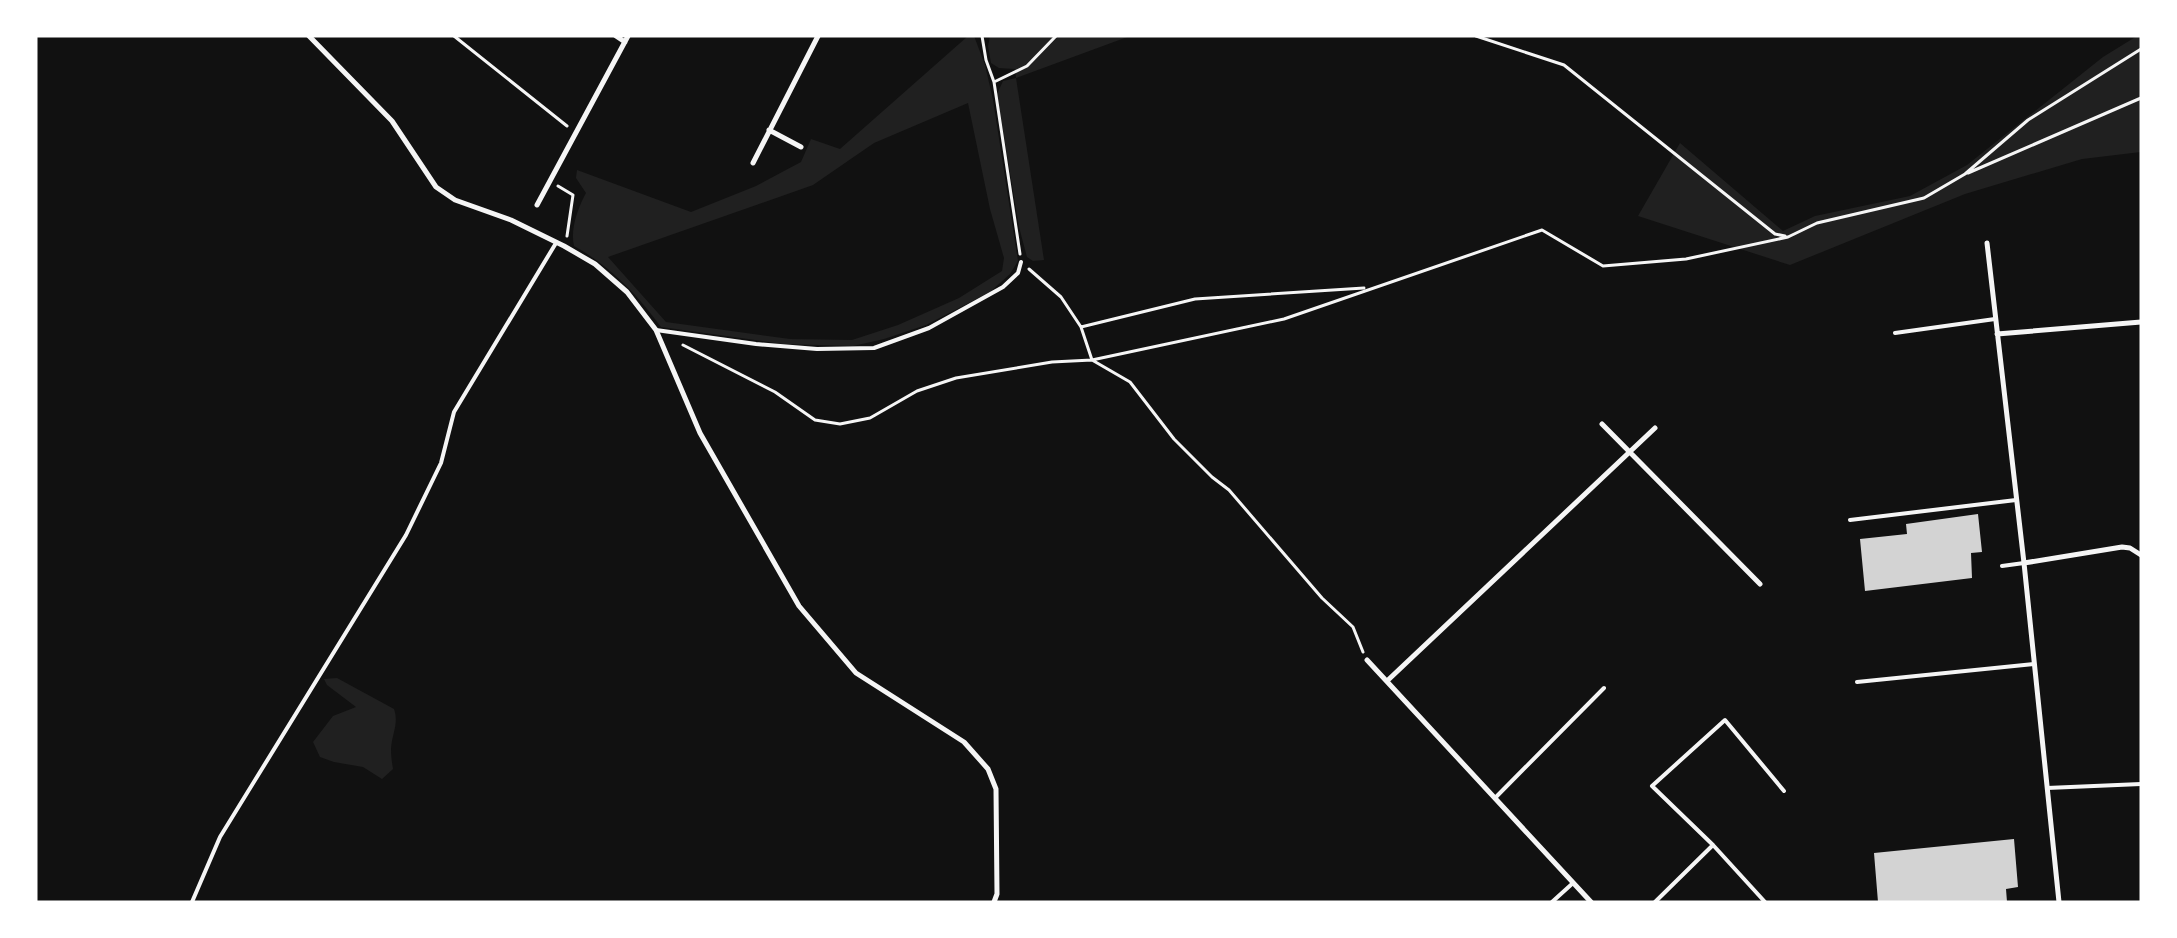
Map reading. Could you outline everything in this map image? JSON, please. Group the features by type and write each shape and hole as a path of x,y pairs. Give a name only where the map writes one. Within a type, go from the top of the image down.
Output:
{"street":[{"path":"310,36 392,121 436,187 455,200 510,220 564,246 595,264 626,292 656,330 700,433 786,580 799,606 856,673 964,742 988,769 996,789 997,894 994,902"},
{"path":"616,36 625,42"},
{"path":"537,205 628,36"},
{"path":"753,163 818,36"},
{"path":"769,130 801,147"},
{"path":"1987,243 2024,563 2059,902"},
{"path":"1997,334 2141,322"},
{"path":"1602,424 1760,584"},
{"path":"1387,681 1655,428"},
{"path":"2024,563 2122,547 2130,548 2141,555"},
{"path":"1367,660 1591,902"}],"lane":[{"path":"192,902 220,837 406,535 441,463 454,412 556,243"},
{"path":"656,330 799,348 874,348 929,328 1003,287 1018,273 1021,262"},
{"path":"1895,333 1995,319"},
{"path":"1850,520 2016,500"},
{"path":"2002,566 2024,563"},
{"path":"1856,682 2034,664"},
{"path":"1495,798 1604,688"},
{"path":"1766,902 1713,845 1652,786 1724,720 1784,791"},
{"path":"2047,788 2141,784"},
{"path":"1655,902 1713,845"},
{"path":"1552,902 1573,883"}],"path":[{"path":"454,36 576,133"},
{"path":"982,36 986,60 994,82 1021,262 1061,297 1081,327 1092,360 1130,382 1174,439 1212,477 1229,490 1322,598 1353,627 1367,660"},
{"path":"994,82 1027,66 1056,36"},
{"path":"1476,36 1564,66 1775,234 1788,237"},
{"path":"1965,174 2028,120 2141,49"},
{"path":"681,344 775,392 815,420 840,424 870,418 917,392 956,378 1052,362 1092,360 1284,319 1368,288 1542,230 1602,266 1686,259 1788,237 1817,223 1924,198 1965,174 2141,98"},
{"path":"549,181 573,194 564,246"},
{"path":"1081,327 1194,299 1368,288"}],"shaded area":[{"path":"968,36 974,36 985,65 993,100 1018,261 1010,274 990,292 926,325 884,339 853,346 783,344 661,327 622,282 599,262 574,246 573,233 576,219 586,193 576,178 577,170 691,212 756,186 801,162 811,139 840,149","holes":["968,103 990,209 1004,258 1002,271 959,298 898,325 852,340 790,339 666,322 608,257 813,185 874,143"]},
{"path":"990,36 1130,36 1016,78 1015,69 999,68 991,63 988,46"},
{"path":"2137,36 2141,36 2141,152 2082,159 1965,194 1790,265 1638,216 1680,143 1783,231 1815,216 1910,196 1967,165 2103,57"},
{"path":"1016,78 1044,260 1033,261 1027,257 1019,227 997,94 1003,81"},
{"path":"337,678 394,709 396,724 391,749 393,769 382,779 363,767 334,762 320,757 313,742 333,716 356,707 327,685 324,679"}],"building":[{"path":"1978,514 1982,552 1971,553 1972,578 1865,591 1860,539 1907,534 1906,524"},
{"path":"2014,839 2018,887 2006,889 2007,902 1878,902 1874,853"}]}
